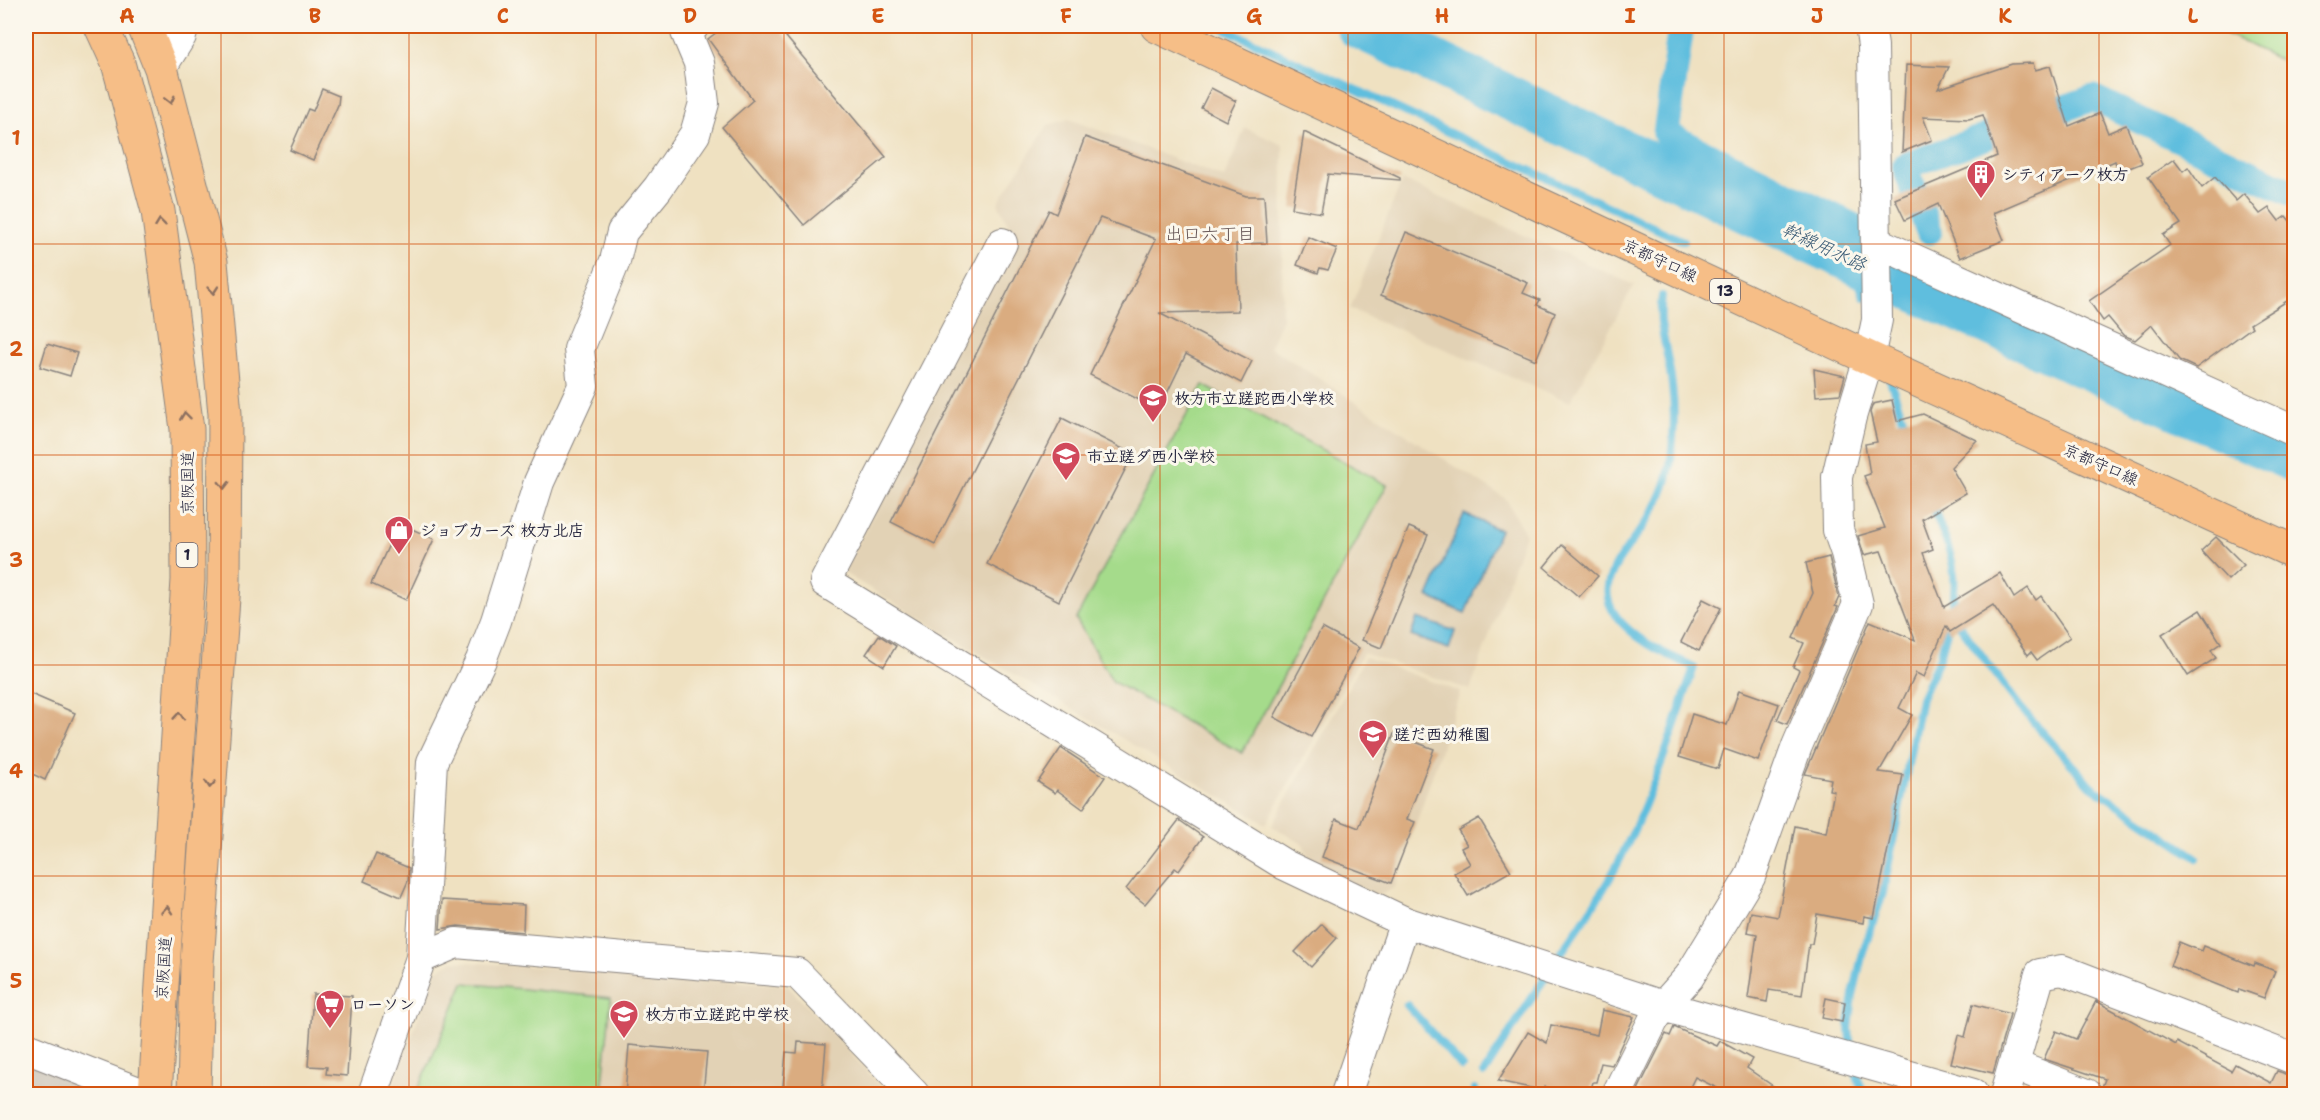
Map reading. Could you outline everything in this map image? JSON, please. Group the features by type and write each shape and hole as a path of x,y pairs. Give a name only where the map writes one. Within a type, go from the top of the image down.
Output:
{"main road":[{"name":"京阪国道","path":"101,26 118,63 158,211 186,429 188,580 164,963 140,1093"},
{"name":"京阪国道","path":"144,26 162,68 211,262 225,414 224,584 197,962 194,1095"},
{"name":"京都守口線","path":"1157,26 2295,552"}],"street":[{"path":"162,68 181,36 184,26"},
{"path":"373,1095 421,958 432,762 485,650 539,482 583,386 579,349 615,261 622,232 658,188 695,134 704,103 699,63 686,32 694,26"},
{"path":"1617,1095 1636,1054 1663,1006 1689,977 1750,877 1797,746 1858,604 1838,530 1837,477 1877,320 1873,46 1870,26"},
{"path":"1876,242 2295,431"},
{"path":"1002,243 825,582 1285,865 1406,922 1870,1072 1973,1095"},
{"path":"1346,1095 1406,922"},
{"path":"421,958 456,943 796,973 914,1095"},
{"path":"2005,1095 2040,974 2062,970 2295,1059"},
{"path":"26,1037 94,1067"},
{"path":"26,1048 140,1093"},
{"path":"2014,1065 2087,1095"}],"shaded area":[{"name":"枚方市立蹉跎西小学校","path":"1069,119 1224,178 1245,128 1283,145 1282,318 1270,347 1506,499 1525,534 1470,690 1363,653 1266,824 844,573 1013,234 998,203 1048,125"},
{"path":"1402,180 1634,285 1570,402 1350,309"},
{"name":"蹉だ西幼稚園","path":"1365,657 1460,692 1395,887 1379,896 1313,866 1303,844 1272,826"},
{"name":"枚方市立蹉跎中学校","path":"452,961 787,985 888,1094 390,1094 435,972"},
{"path":"26,1060 98,1093 98,1094 26,1094"}],"green space":[{"path":"2211,26 2294,26 2294,67"},
{"path":"1203,385 1387,485 1242,753 1113,682 1076,619"},
{"path":"464,983 611,998 602,1094 416,1094"}],"water":[{"path":"1464,514 1500,530 1465,613 1428,597"},
{"path":"1417,618 1455,631 1449,649 1411,636"}],"building":[{"path":"725,26 777,26 886,157 804,225 722,127 753,100 708,39"},
{"path":"2033,63 2035,70 2050,66 2069,126 2100,113 2108,133 2126,125 2142,163 2119,172 2115,161 1993,213 2004,240 1960,258 1938,204 1905,220 1895,199 1997,156 1983,115 1969,119 1923,117 1932,140 1902,152 1906,65 1949,67 1938,89 2012,64"},
{"path":"1211,88 1236,101 1226,121 1201,108"},
{"path":"322,89 339,96 338,105 313,160 290,150 308,109 313,111"},
{"path":"1304,132 1400,180 1328,174 1321,213 1292,208"},
{"path":"1085,137 1246,196 1264,196 1267,243 1236,244 1238,311 1159,313 1252,361 1241,383 1186,354 1159,410 1090,375 1156,239 1100,218 935,544 891,522 1049,210 1056,214"},
{"path":"2174,159 2183,171 2188,167 2202,188 2215,177 2236,201 2244,194 2260,214 2269,208 2279,221 2286,216 2295,227 2295,296 2250,324 2252,327 2196,368 2179,360 2152,325 2135,340 2123,335 2108,317 2103,321 2089,301 2170,245 2163,235 2181,224 2148,177"},
{"path":"1406,232 1528,283 1523,293 1540,300 1537,305 1555,313 1536,360 1381,295"},
{"path":"1308,237 1337,249 1328,270 1320,268 1318,273 1297,265"},
{"path":"47,344 77,353 70,376 40,367"},
{"path":"1814,369 1845,376 1840,394 1816,396"},
{"path":"1892,400 1897,421 1923,414 1977,440 1951,467 1966,493 1922,519 1933,549 1923,553 1944,607 2000,573 2014,598 2028,588 2036,600 2041,596 2070,637 2037,660 2031,652 2028,655 1993,605 1950,632 1946,626 1924,677 1916,673 1899,708 1912,715 1879,772 1903,775 1874,918 1864,916 1863,923 1817,914 1812,944 1809,944 1802,995 1769,990 1767,1002 1748,998 1757,934 1747,932 1751,912 1778,917 1795,826 1826,833 1834,791 1829,790 1831,779 1805,774 1870,621 1915,640 1881,551 1864,555 1858,536 1885,528 1864,476 1870,474 1865,444 1877,442 1870,412 1873,404"},
{"path":"1062,418 1133,454 1059,601 987,564"},
{"path":"399,523 434,539 406,600 371,584"},
{"path":"1409,527 1428,535 1381,648 1362,640"},
{"path":"2216,537 2244,565 2228,580 2201,551"},
{"path":"1562,545 1598,576 1579,597 1544,567"},
{"path":"1829,557 1839,597 1835,606 1838,607 1787,724 1777,720 1799,670 1793,667 1804,643 1793,638 1813,593 1806,563"},
{"path":"1703,599 1721,608 1699,651 1681,642"},
{"path":"2200,610 2221,643 2211,650 2216,658 2188,676 2162,634"},
{"path":"1322,628 1359,648 1311,737 1274,717"},
{"path":"879,635 896,646 884,666 866,654"},
{"path":"1739,690 1779,704 1758,761 1724,749 1718,769 1679,757 1692,714 1727,725"},
{"path":"31,694 75,713 45,780 26,771 26,706"},
{"path":"1394,734 1434,749 1407,819 1415,822 1391,883 1322,857 1336,819 1359,828"},
{"path":"1061,748 1105,777 1083,809 1057,790 1055,793 1038,782"},
{"path":"1479,818 1511,871 1468,896 1454,873 1470,864 1461,848 1467,845 1458,830"},
{"path":"1179,820 1203,837 1179,871 1175,868 1145,904 1126,889"},
{"path":"376,854 409,868 408,881 401,897 364,881"},
{"path":"442,900 524,905 523,932 458,926 440,929"},
{"path":"1322,924 1337,938 1311,967 1295,952"},
{"path":"2179,942 2201,951 2203,946 2254,966 2255,963 2275,971 2264,998 2239,989 2238,993 2170,966"},
{"path":"313,994 352,996 347,1076 326,1074 327,1067 308,1066"},
{"path":"1826,998 1845,1002 1842,1022 1822,1018"},
{"path":"2096,1001 2176,1045 2177,1042 2231,1071 2235,1064 2271,1083 2277,1071 2283,1073 2295,1080 2295,1095 2114,1095 2104,1091 2102,1087 2105,1079 2044,1059 2056,1031 2076,1039"},
{"path":"1973,1004 2010,1014 1993,1073 1951,1063 1958,1035 1965,1037"},
{"path":"1602,1010 1634,1017 1612,1065 1601,1063 1596,1082 1593,1082 1590,1093 1578,1090 1575,1095 1545,1087 1545,1091 1498,1081 1528,1032 1547,1043 1551,1025 1597,1035"},
{"path":"1674,1027 1717,1046 1720,1041 1752,1059 1747,1068 1786,1095 1731,1095 1695,1077 1686,1095 1646,1095 1638,1090 1666,1034 1670,1036"},
{"path":"798,1042 826,1044 822,1095 782,1095 786,1052 797,1053"},
{"path":"629,1045 707,1052 703,1095 625,1095"}],"waterway":[{"path":"1219,26 1683,241"},
{"name":"幹線用水路","path":"1358,26 1885,276 2294,460"},
{"path":"1681,26 1666,134 1863,231 1851,260"},
{"path":"1929,231 1905,166 2093,98 2294,194"},
{"path":"1851,260 1864,297"},
{"path":"1554,963 1602,892 1619,862 1655,781 1694,667 1650,646 1624,625 1612,609 1607,594 1609,580 1616,565 1655,509 1670,466 1674,404 1661,323 1662,296"},
{"path":"1890,380 1906,428"},
{"path":"1931,502 1953,566 1952,608"},
{"path":"1955,619 2020,707 2091,786 2197,858"},
{"path":"1851,1053 1849,1028 1853,995 1863,952 1883,893 1921,698 1940,657 1950,620"},
{"path":"1484,1073 1546,976"},
{"path":"1407,1005 1462,1067"},
{"path":"1854,1068 1864,1094"},
{"path":"1475,1089 1475,1094"}],"place":[{"name":"シティアーク枚方","path":"1981,200"},
{"name":"枚方市立蹉跎西小学校","path":"1153,424"},
{"name":"市立蹉ダ西小学校","path":"1066,482"},
{"name":"ジョブカーズ 枚方北店","path":"399,556"},
{"name":"蹉だ西幼稚園","path":"1373,760"},
{"name":"ローソン","path":"330,1030"},
{"name":"枚方市立蹉跎中学校","path":"624,1040"}],"district":[{"name":"出口六丁目","path":"1210,234"}]}
